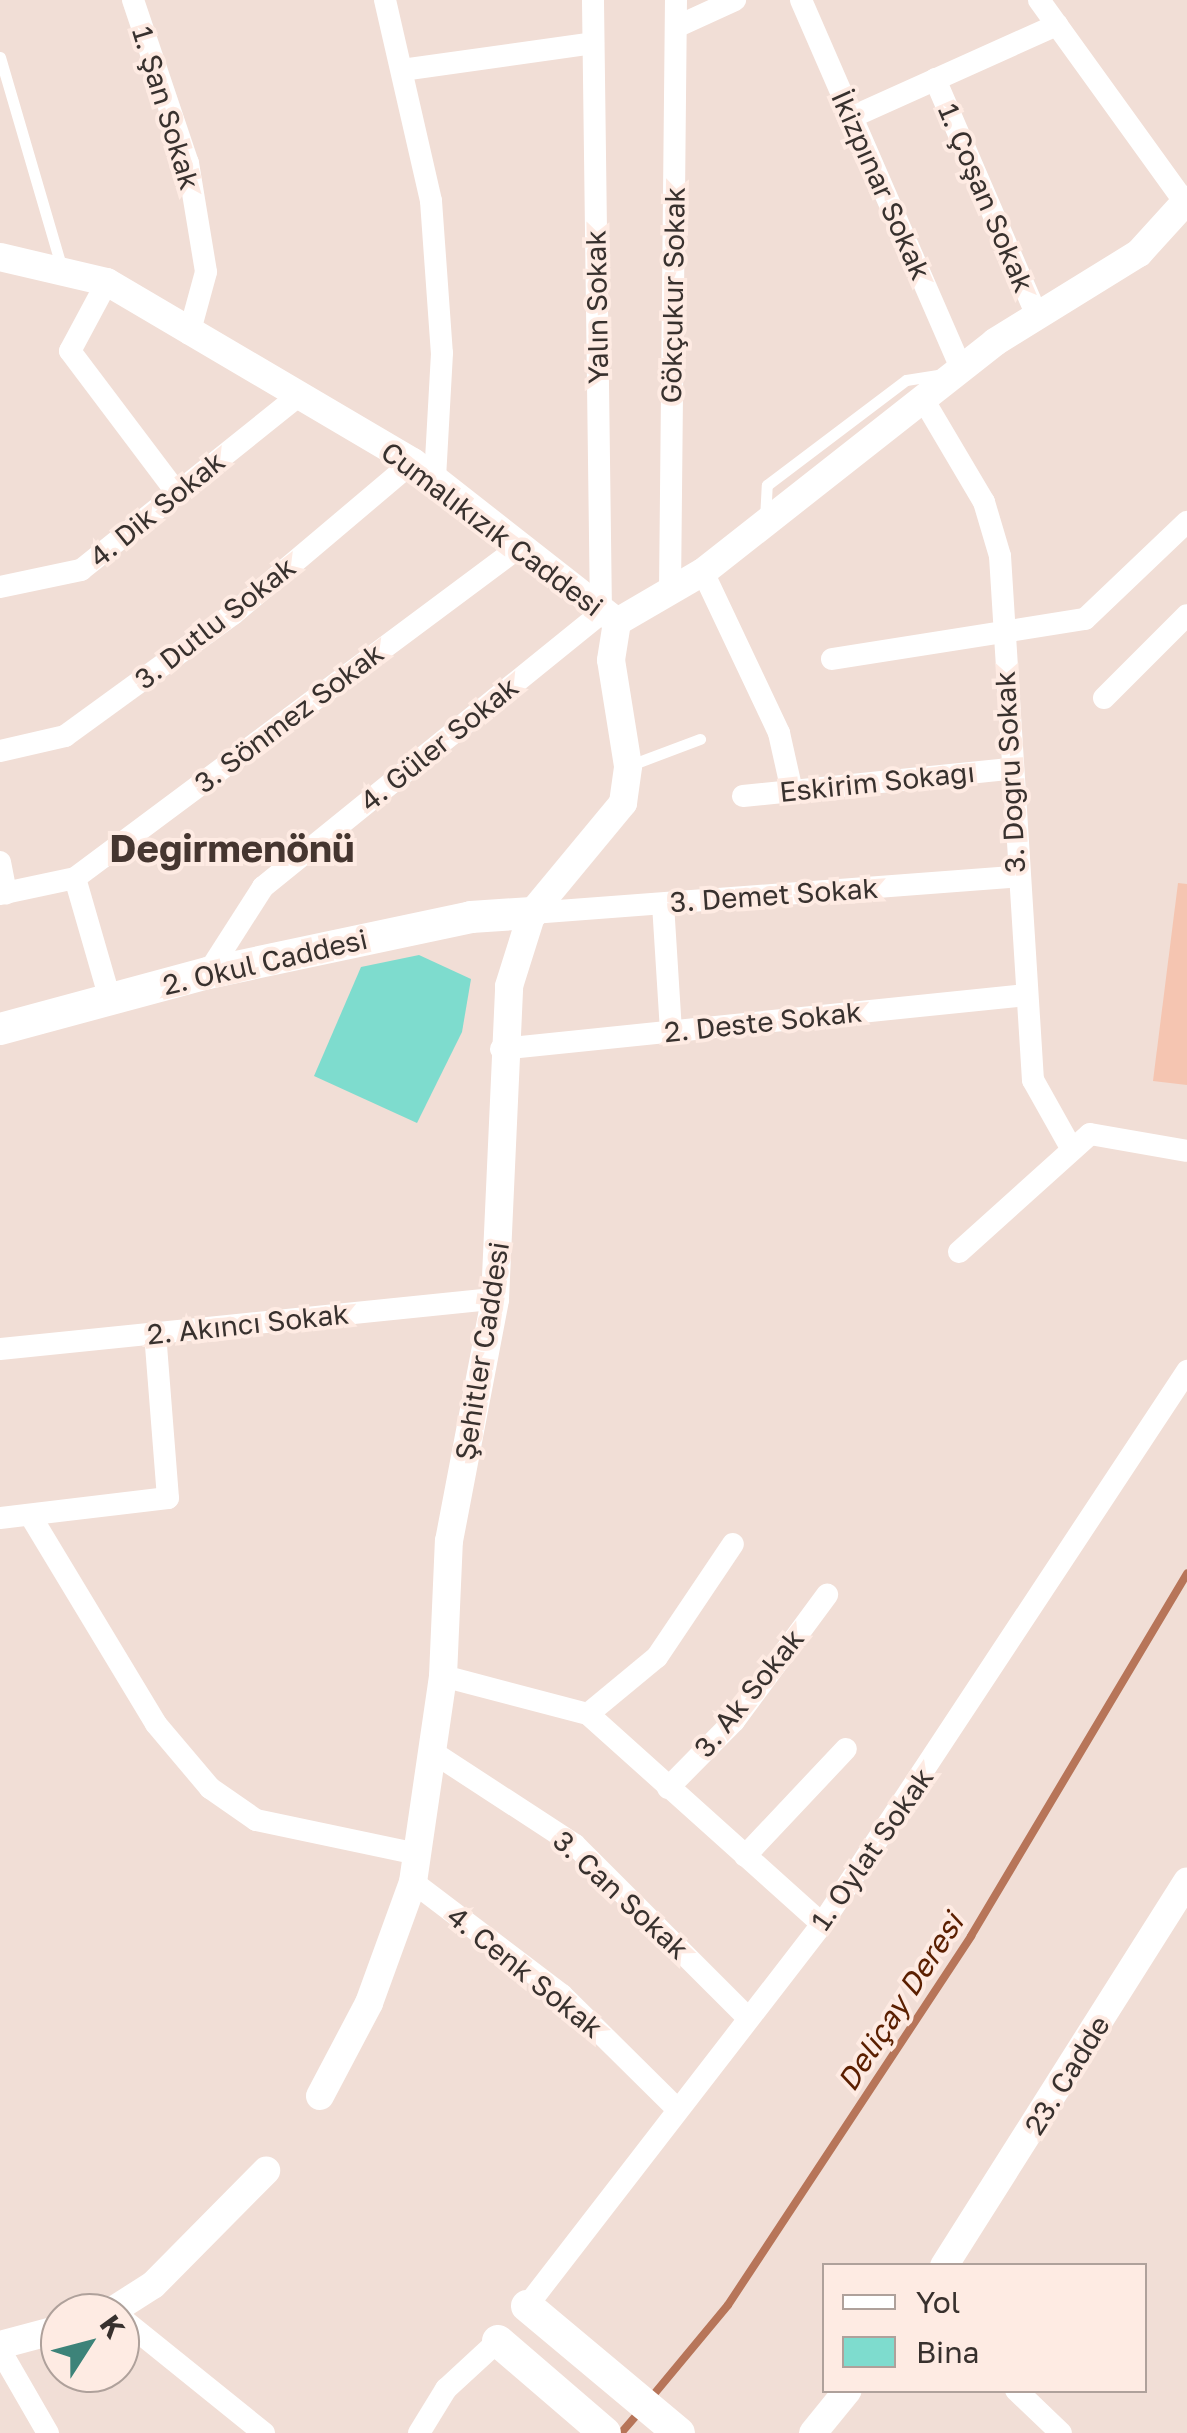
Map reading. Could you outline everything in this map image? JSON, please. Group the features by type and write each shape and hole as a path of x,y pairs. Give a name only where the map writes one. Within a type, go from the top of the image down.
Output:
{"main road":[{"name":"2. Okul Caddesi","path":"0,1029 208,972 472,916 532,913"},
{"path":"527,2306 679,2433"},
{"path":"498,2341 605,2433"}],"street":[{"name":"1. Şan Sokak","path":"133,0 197,217 206,272 189,334"},
{"path":"385,0 432,201 442,353 424,470"},
{"name":"Yalın Sokak","path":"594,0 609,618"},
{"name":"Gökçukur Sokak","path":"670,591 676,0"},
{"path":"676,27 735,0"},
{"name":"İkizpınar Sokak","path":"801,0 962,371"},
{"path":"1039,0 1186,203"},
{"path":"852,116 1057,25"},
{"path":"402,70 593,43"},
{"name":"1. Çoşan Sokak","path":"935,79 1037,316"},
{"name":"Cumalıkızık Caddesi","path":"0,257 107,282 424,470 609,618 703,572 1037,316 1139,253 1186,203"},
{"path":"107,282 70,350 178,493"},
{"name":"4. Dik Sokak","path":"0,587 82,570 298,396"},
{"name":"3. Doğru Sokak","path":"926,404 984,502 1000,556 1016,877 1026,995 1040,1107 1070,1146"},
{"name":"3. Dutlu Sokak","path":"0,751 65,736 424,470"},
{"path":"832,659 1002,638 1085,619 1187,522"},
{"name":"3. Sönmez Sokak","path":"3,894 76,878 518,548"},
{"path":"703,572 779,732 792,791"},
{"path":"1104,698 1187,615"},
{"name":"Şehitler Caddesi","path":"320,2096 369,2003 412,1882 443,1676 449,1541 495,1299 506,1173 501,1049 532,913 623,803 628,766 612,700 609,618"},
{"name":"4. Güler Sokak","path":"208,972 262,888 609,618"},
{"name":"Eskirim Sokağı","path":"744,796 1010,769"},
{"path":"0,862 3,894"},
{"name":"3. Demet Sokak","path":"532,913 1016,877"},
{"path":"76,878 110,999"},
{"path":"663,904 671,1031"},
{"name":"2. Deste Sokak","path":"501,1049 1026,995"},
{"path":"960,1252 1070,1146 1118,1133 1187,1151"},
{"name":"2. Akıncı Sokak","path":"0,1349 495,1299"},
{"path":"0,1518 168,1498 155,1334"},
{"name":"1. Oylat Sokak","path":"527,2306 747,2016 822,1924 1187,1372"},
{"path":"30,1515 156,1724 210,1788 256,1820 417,1854"},
{"path":"588,1714 657,1657 733,1544"},
{"name":"3. Ak Sokak","path":"668,1788 734,1721 827,1595"},
{"path":"443,1676 588,1714 822,1924"},
{"path":"746,1856 846,1749"},
{"name":"3. Can Sokak","path":"434,1754 575,1844 747,2016"},
{"name":"23. Cadde","path":"946,2263 1187,1881"},
{"name":"4. Cenk Sokak","path":"412,1882 562,1995 676,2108"},
{"path":"140,2295 266,2171"},
{"path":"140,2335 264,2433"},
{"path":"40,2336 0,2348 48,2433"},
{"path":"420,2433 446,2389 498,2341"},
{"path":"813,2433 846,2393"},
{"path":"1019,2393 1061,2433"}],"lane":[{"path":"0,57 62,269"},
{"path":"764,526 766,485 906,380 962,371"},
{"path":"628,766 700,739"}],"shaded area":[{"path":"1178,883 1187,884 1187,1085 1153,1081"}],"building":[{"path":"419,955 471,979 462,1032 417,1123 314,1076 361,967"}],"waterway":[{"name":"Deliçay Deresi","path":"650,2399 728,2305 971,1936 1187,1574"},
{"name":"Deliçay Deresi","path":"621,2433 641,2410"}],"district":[{"name":"Değirmenönü","path":"232,848"}]}
